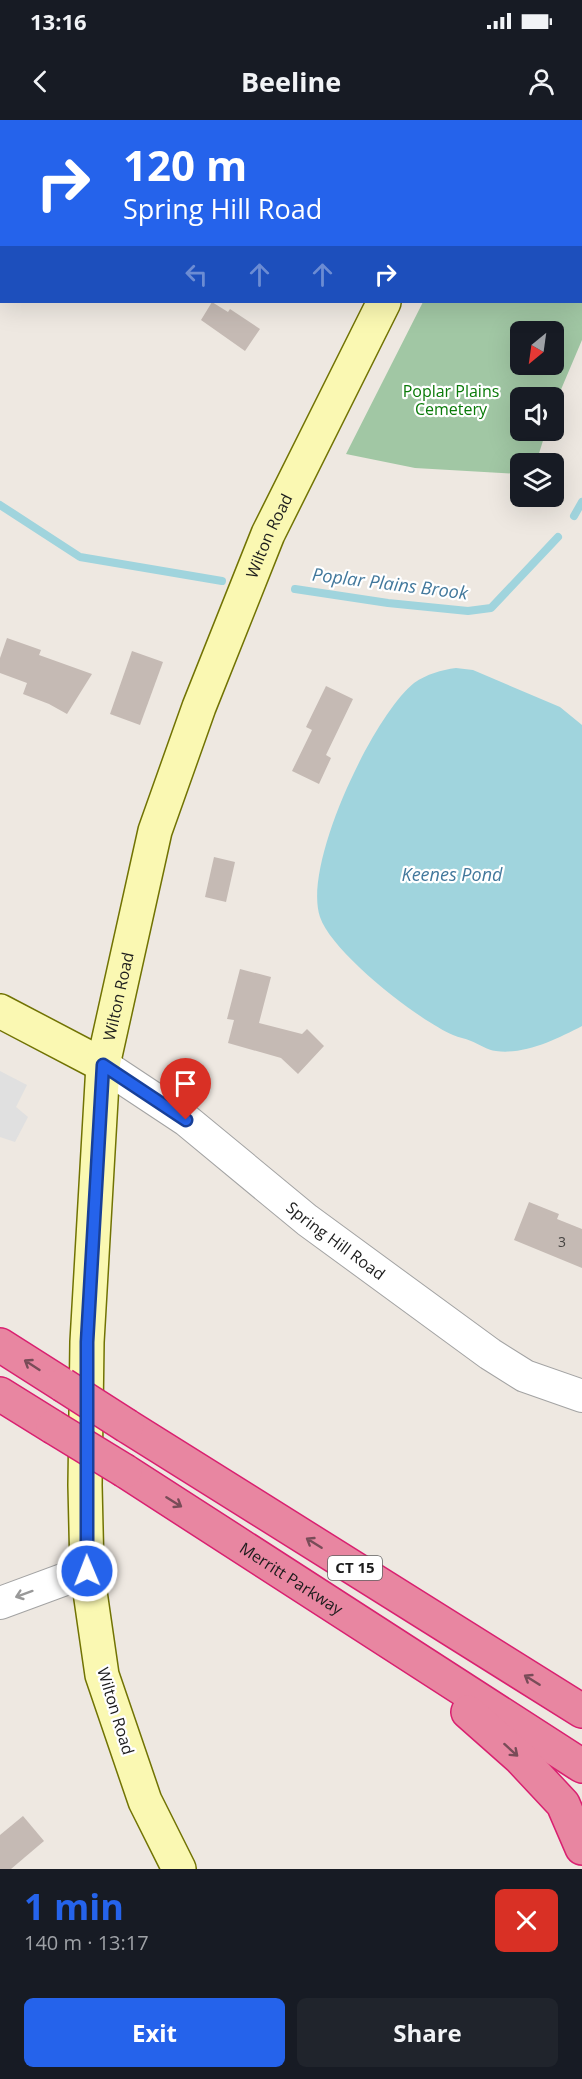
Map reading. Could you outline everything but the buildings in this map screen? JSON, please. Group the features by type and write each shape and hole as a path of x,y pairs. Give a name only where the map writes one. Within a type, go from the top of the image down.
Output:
{"highway":[{"name":"CT 15","path":"0,1345 582,1711"},
{"name":"Merritt Parkway","path":"0,1394 283,1571 582,1766"},
{"path":"283,1571 464,1708 520,1758 564,1804 582,1848"}],"main road":[{"name":"Wilton Road","path":"179,1869 145,1801 102,1675 87,1571 87,1342 103,1065 155,831 199,707 268,534 384,303"},
{"path":"0,1011 103,1065"}],"street":[{"name":"Spring Hill Road","path":"103,1065 186,1120 308,1220 490,1354 525,1376 582,1396"},
{"path":"0,1603 87,1571"}],"green space":[{"name":"Poplar Plains Cemetery","path":"422,303 582,303 582,340 562,387 510,387 510,441 543,441 539,453 510,453 510,473 415,468 346,454"}],"shaded area":[{"path":"0,1071 27,1085 16,1107 28,1117 15,1142 0,1137"}],"water":[{"name":"Keenes Pond","path":"456,668 473,670 560,707 582,725 582,1026 551,1041 518,1051 489,1049 453,1035 419,1015 358,966 341,949 320,917 317,893 321,863 331,829 361,758 397,700 414,683 434,673"}],"waterway":[{"name":"Poplar Plains Brook","path":"574,516 582,502"},
{"name":"Poplar Plains Brook","path":"0,505 80,557 222,581"},
{"name":"Poplar Plains Brook","path":"295,589 388,603 468,611 491,608 558,537"}],"route":[{"path":"87,1571 85,1485 87,1342 103,1065 186,1120"}]}
